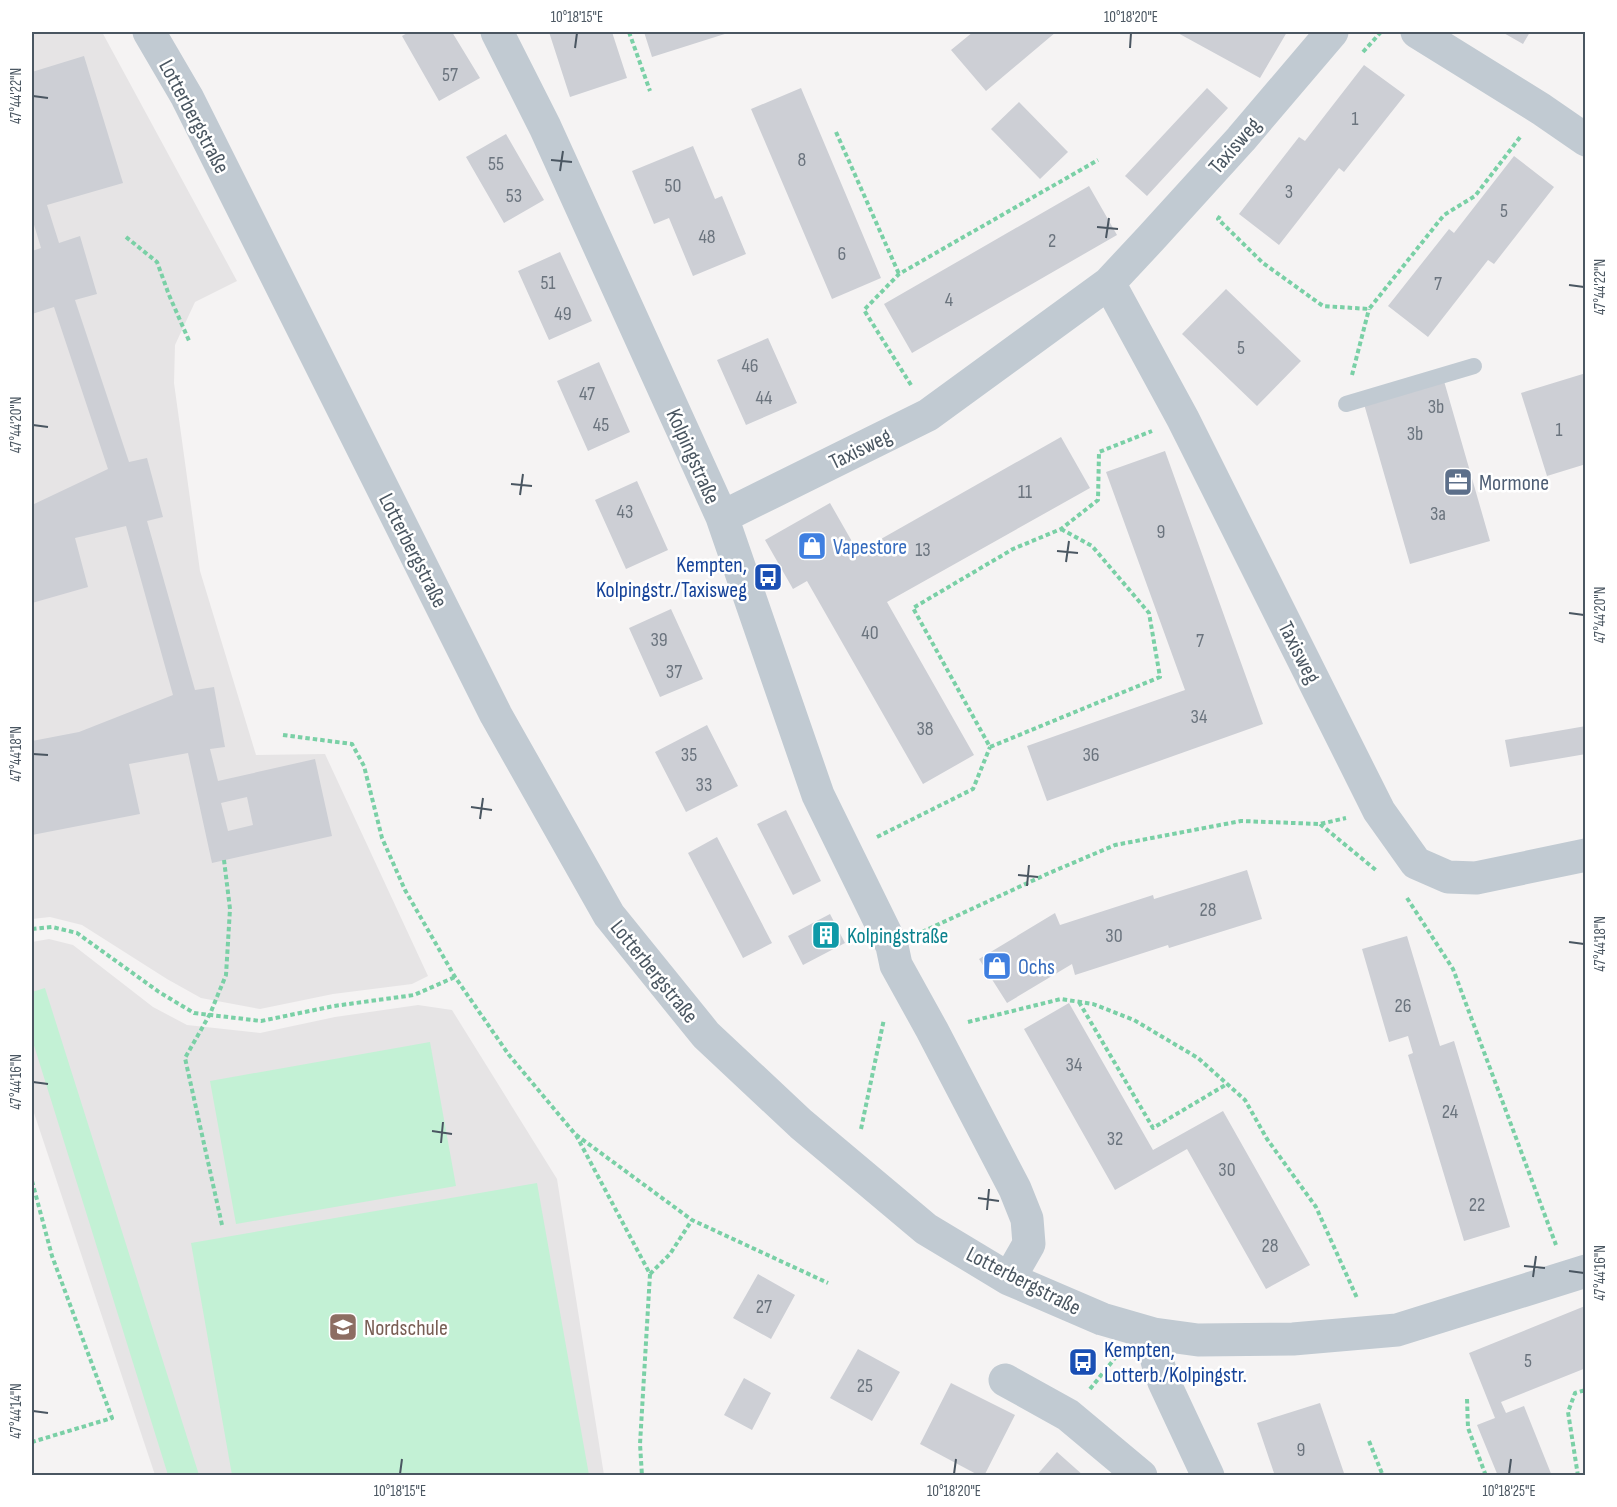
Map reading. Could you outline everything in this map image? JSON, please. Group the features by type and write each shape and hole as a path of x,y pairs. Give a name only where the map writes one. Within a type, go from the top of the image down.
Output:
{"street":[{"name":"Lotterbergstraße","path":"148,32 192,107 496,715 609,915 706,1035 801,1125 926,1229 1009,1279 1102,1319 1146,1331 1198,1340 1293,1339 1397,1330 1577,1274"},
{"name":"Kolpingstraße","path":"497,32 545,127 722,517 818,795 894,956 1015,1189 1027,1218 1029,1244 1009,1279"},
{"name":"Taxisweg","path":"722,517 928,415 1108,283 1241,139 1332,32"},
{"path":"1417,32 1541,109 1586,140"},
{"name":"Taxisweg","path":"1108,283 1183,419 1379,811 1416,863"},
{"path":"1416,863 1448,877 1476,878 1586,855"},
{"path":"1146,1331 1164,1382 1208,1476"},
{"path":"1005,1380 1068,1415 1141,1476"}],"lane":[{"path":"1346,404 1474,366"}],"path":[{"path":"629,32 650,91"},
{"path":"1358,58 1381,32"},
{"path":"1346,404 1369,309 1444,214 1475,196 1541,109"},
{"path":"836,132 899,274"},
{"path":"928,415 864,310 899,274 1098,160"},
{"path":"1225,211 1218,219 1263,263 1323,306 1369,309"},
{"path":"126,237 157,262 168,295 190,344"},
{"path":"990,747 912,608 1013,549 1061,529 1098,501 1099,452 1183,419"},
{"path":"845,849 876,837 973,789 990,747 1160,677 1149,613 1092,546 1061,529"},
{"path":"283,735 352,744 364,765 382,838 405,890 455,977 510,1055 575,1134 650,1274 640,1444 642,1476"},
{"path":"853,1168 894,956 1047,874 1114,845 1241,821 1320,824 1379,811"},
{"path":"1320,824 1385,877"},
{"path":"222,1225 185,1058 210,1014 226,975 230,909 224,860"},
{"path":"1416,863 1403,892 1453,969 1577,1274"},
{"path":"32,929 52,927 77,933 159,992 194,1013 261,1021 334,1006 414,995 455,977"},
{"path":"932,1030 1060,999 1093,1004 1134,1020 1198,1058 1245,1100 1267,1138 1316,1207 1371,1332"},
{"path":"1079,1002 1153,1128 1227,1084"},
{"path":"575,1134 692,1220 828,1283"},
{"path":"32,1181 52,1256 112,1418 32,1442"},
{"path":"650,1274 670,1254 692,1220"},
{"path":"1068,1415 1146,1331"},
{"path":"1578,1476 1568,1412 1575,1394 1586,1390"},
{"path":"1467,1399 1468,1428 1486,1476"},
{"path":"1369,1441 1383,1476"}],"shaded area":[{"path":"36,32 102,32 237,281 195,302 175,345 174,383 200,571 256,755 325,754 428,976 412,984 333,994 260,1009 201,998 82,925 50,917 32,919 32,36"},
{"name":"Nordschule","path":"49,939 73,945 153,1007 187,1025 260,1033 335,1017 418,1005 452,1010 557,1179 604,1475 155,1475 32,1107 32,942"}],"green space":[{"path":"45,988 199,1475 168,1475 32,1039 32,992"},
{"path":"430,1042 456,1186 236,1224 210,1081"},
{"path":"537,1183 589,1475 232,1475 191,1243"}],"building":[{"path":"409,32 452,32 480,78 439,101 402,36"},
{"path":"549,32 612,32 627,78 570,97"},
{"path":"644,32 731,32 652,57"},
{"path":"973,32 1056,32 986,91 951,50"},
{"path":"1176,32 1287,32 1260,78"},
{"path":"1502,32 1530,32 1523,44"},
{"path":"84,56 123,183 47,205 59,243 80,236 97,294 75,300 129,462 147,458 163,517 147,521 195,690 214,687 225,747 210,749 218,781 315,759 332,836 212,863 188,753 129,764 140,814 32,835 32,741 79,732 173,695 126,526 75,538 88,587 32,603 32,505 108,469 54,307 32,314 32,251 41,248 32,218 32,72","holes":["247,797 253,825 228,831 221,803"]},
{"path":"1364,65 1405,95 1344,172 1339,168 1279,245 1239,214 1299,137 1305,141"},
{"path":"801,88 881,278 832,299 751,109"},
{"path":"1207,88 1228,108 1147,196 1125,176"},
{"path":"1019,102 1068,152 1040,179 991,129"},
{"path":"506,134 544,200 504,223 466,157"},
{"path":"693,146 715,199 722,196 746,254 693,276 669,218 654,224 632,171"},
{"path":"1514,156 1554,187 1494,264 1488,260 1428,337 1388,306 1449,229 1454,233"},
{"path":"1089,186 1117,235 912,353 884,304"},
{"path":"560,252 592,321 549,340 518,271"},
{"path":"1226,289 1301,361 1257,406 1182,334"},
{"path":"768,338 797,403 746,425 717,360"},
{"path":"599,362 630,432 588,451 557,381"},
{"path":"1586,373 1586,464 1547,476 1521,393"},
{"path":"1444,381 1490,541 1410,564 1364,404"},
{"path":"1061,437 1090,488 887,602 974,755 923,784 807,581 793,589 765,540 830,503 858,552"},
{"path":"1165,451 1263,724 1047,801 1027,746 1185,690 1106,472"},
{"path":"637,481 668,550 626,569 595,500"},
{"path":"671,609 703,679 660,697 629,628"},
{"path":"707,725 738,786 686,812 655,752"},
{"path":"1586,726 1586,754 1510,767 1505,740"},
{"path":"786,810 821,881 793,895 757,824"},
{"path":"717,837 772,943 743,958 688,853"},
{"path":"1247,870 1262,919 1169,948 1168,945 1075,975 1072,964 1007,1003 979,959 1055,913 1060,925 1153,895 1154,899"},
{"path":"830,914 845,943 803,965 788,936"},
{"path":"1407,936 1440,1046 1454,1041 1510,1227 1464,1241 1408,1055 1413,1053 1408,1036 1389,1042 1362,949"},
{"path":"1069,1003 1153,1150 1223,1111 1310,1265 1266,1289 1187,1149 1115,1190 1024,1029"},
{"path":"758,1274 795,1295 771,1339 733,1318"},
{"path":"1585,1306 1586,1368 1501,1402 1506,1413 1524,1406 1552,1476 1498,1476 1477,1425 1495,1418 1469,1353"},
{"path":"858,1349 900,1372 872,1421 830,1398"},
{"path":"744,1378 771,1393 752,1430 724,1415"},
{"path":"951,1383 1015,1415 984,1476 920,1444"},
{"path":"1320,1403 1345,1476 1275,1476 1257,1423"},
{"path":"1057,1452 1084,1476 1036,1476"}],"place":[{"name":"Mormone","path":"1458,482"},
{"name":"Vapestore","path":"812,546"},
{"name":"Kempten, Kolpingstr./Taxisweg","path":"768,577"},
{"name":"Kolpingstraße","path":"826,935"},
{"name":"Ochs","path":"997,966"},
{"name":"Nordschule","path":"343,1327"},
{"name":"Kempten, Lotterb./Kolpingstr.","path":"1083,1362"}]}
